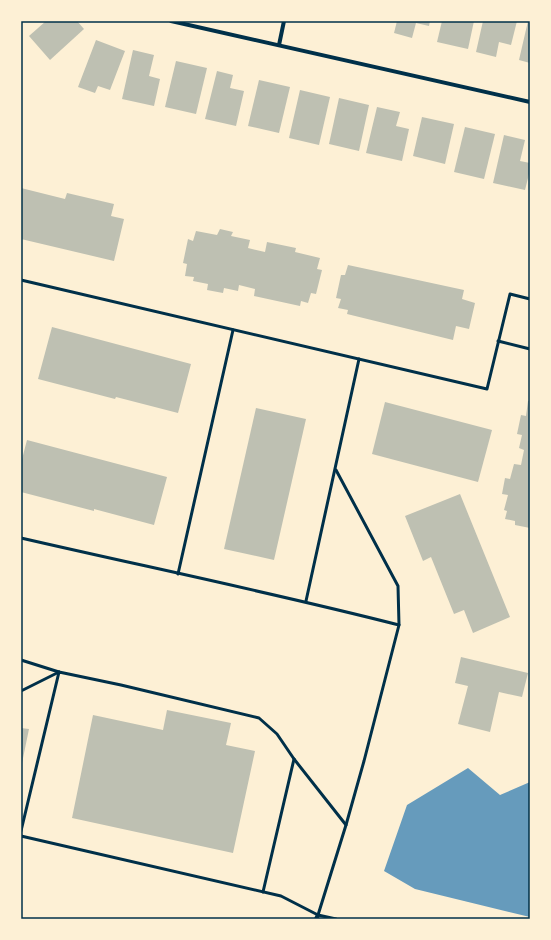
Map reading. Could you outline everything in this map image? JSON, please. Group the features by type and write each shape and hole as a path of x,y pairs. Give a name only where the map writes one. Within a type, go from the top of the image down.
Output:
{"street":[{"path":"171,21 530,102"},
{"path":"279,45 284,21"}],"lane":[{"path":"21,280 487,389 510,294 530,299"},
{"path":"178,574 233,330"},
{"path":"498,341 530,349"},
{"path":"306,601 336,470 359,359"},
{"path":"317,918 346,825 399,625 398,586 336,470"},
{"path":"21,538 178,574 306,601 399,625"},
{"path":"21,660 60,672 259,718 277,734 294,759 346,825"},
{"path":"21,691 60,672"},
{"path":"21,831 60,672"},
{"path":"264,892 294,759"},
{"path":"21,836 281,896 317,918 336,919"}],"water":[{"path":"468,768 500,795 530,782 530,917 415,889 384,871 407,805"}],"building":[{"path":"46,21 77,21 84,29 50,60 29,36"},
{"path":"397,21 430,21 429,26 416,23 412,38 394,33"},
{"path":"442,21 474,21 468,49 437,42"},
{"path":"483,21 517,21 511,45 499,42 496,57 476,52"},
{"path":"528,21 530,21 530,63 519,60"},
{"path":"96,40 125,51 110,90 98,86 95,93 78,87"},
{"path":"133,50 154,55 149,76 160,79 154,106 122,99"},
{"path":"176,61 207,68 196,114 165,107"},
{"path":"217,71 233,75 230,88 244,91 236,126 205,119"},
{"path":"259,80 290,87 279,133 248,126"},
{"path":"300,90 330,97 319,145 289,138"},
{"path":"339,98 369,105 359,151 329,144"},
{"path":"377,107 400,112 396,126 409,129 402,161 366,153"},
{"path":"422,117 454,124 445,164 413,156"},
{"path":"465,127 495,134 484,179 454,172"},
{"path":"504,135 525,140 520,161 530,163 530,170 525,190 493,183"},
{"path":"21,188 65,199 67,193 114,204 111,216 124,219 114,261 21,239"},
{"path":"220,229 233,232 231,236 250,240 248,248 265,252 267,242 296,248 295,252 320,258 317,269 322,270 316,294 311,293 308,303 301,301 300,306 254,296 255,289 239,285 238,291 224,288 223,293 207,290 208,284 193,281 194,277 185,276 187,264 183,263 188,239 193,241 196,231 217,235"},
{"path":"348,265 464,290 462,299 475,303 469,329 456,326 453,340 347,314 348,310 338,308 341,299 336,298 341,275 345,275"},
{"path":"52,327 191,364 178,413 116,397 115,399 38,379"},
{"path":"528,401 530,401 530,528 515,525 515,521 505,519 507,511 504,510 508,495 502,494 505,478 510,479 514,464 521,465 524,450 519,448 522,435 517,434 521,415 526,416"},
{"path":"385,402 492,430 478,482 372,454"},
{"path":"256,408 306,419 274,560 224,549"},
{"path":"27,440 167,477 154,525 21,492 21,463"},
{"path":"460,494 510,617 473,633 464,610 454,614 431,557 423,561 405,516"},
{"path":"461,657 528,673 522,697 499,692 490,732 458,724 468,686 455,683"},
{"path":"167,710 231,723 226,745 255,751 233,853 72,818 93,715 163,730"},
{"path":"21,728 29,729 22,763 21,763"}]}
